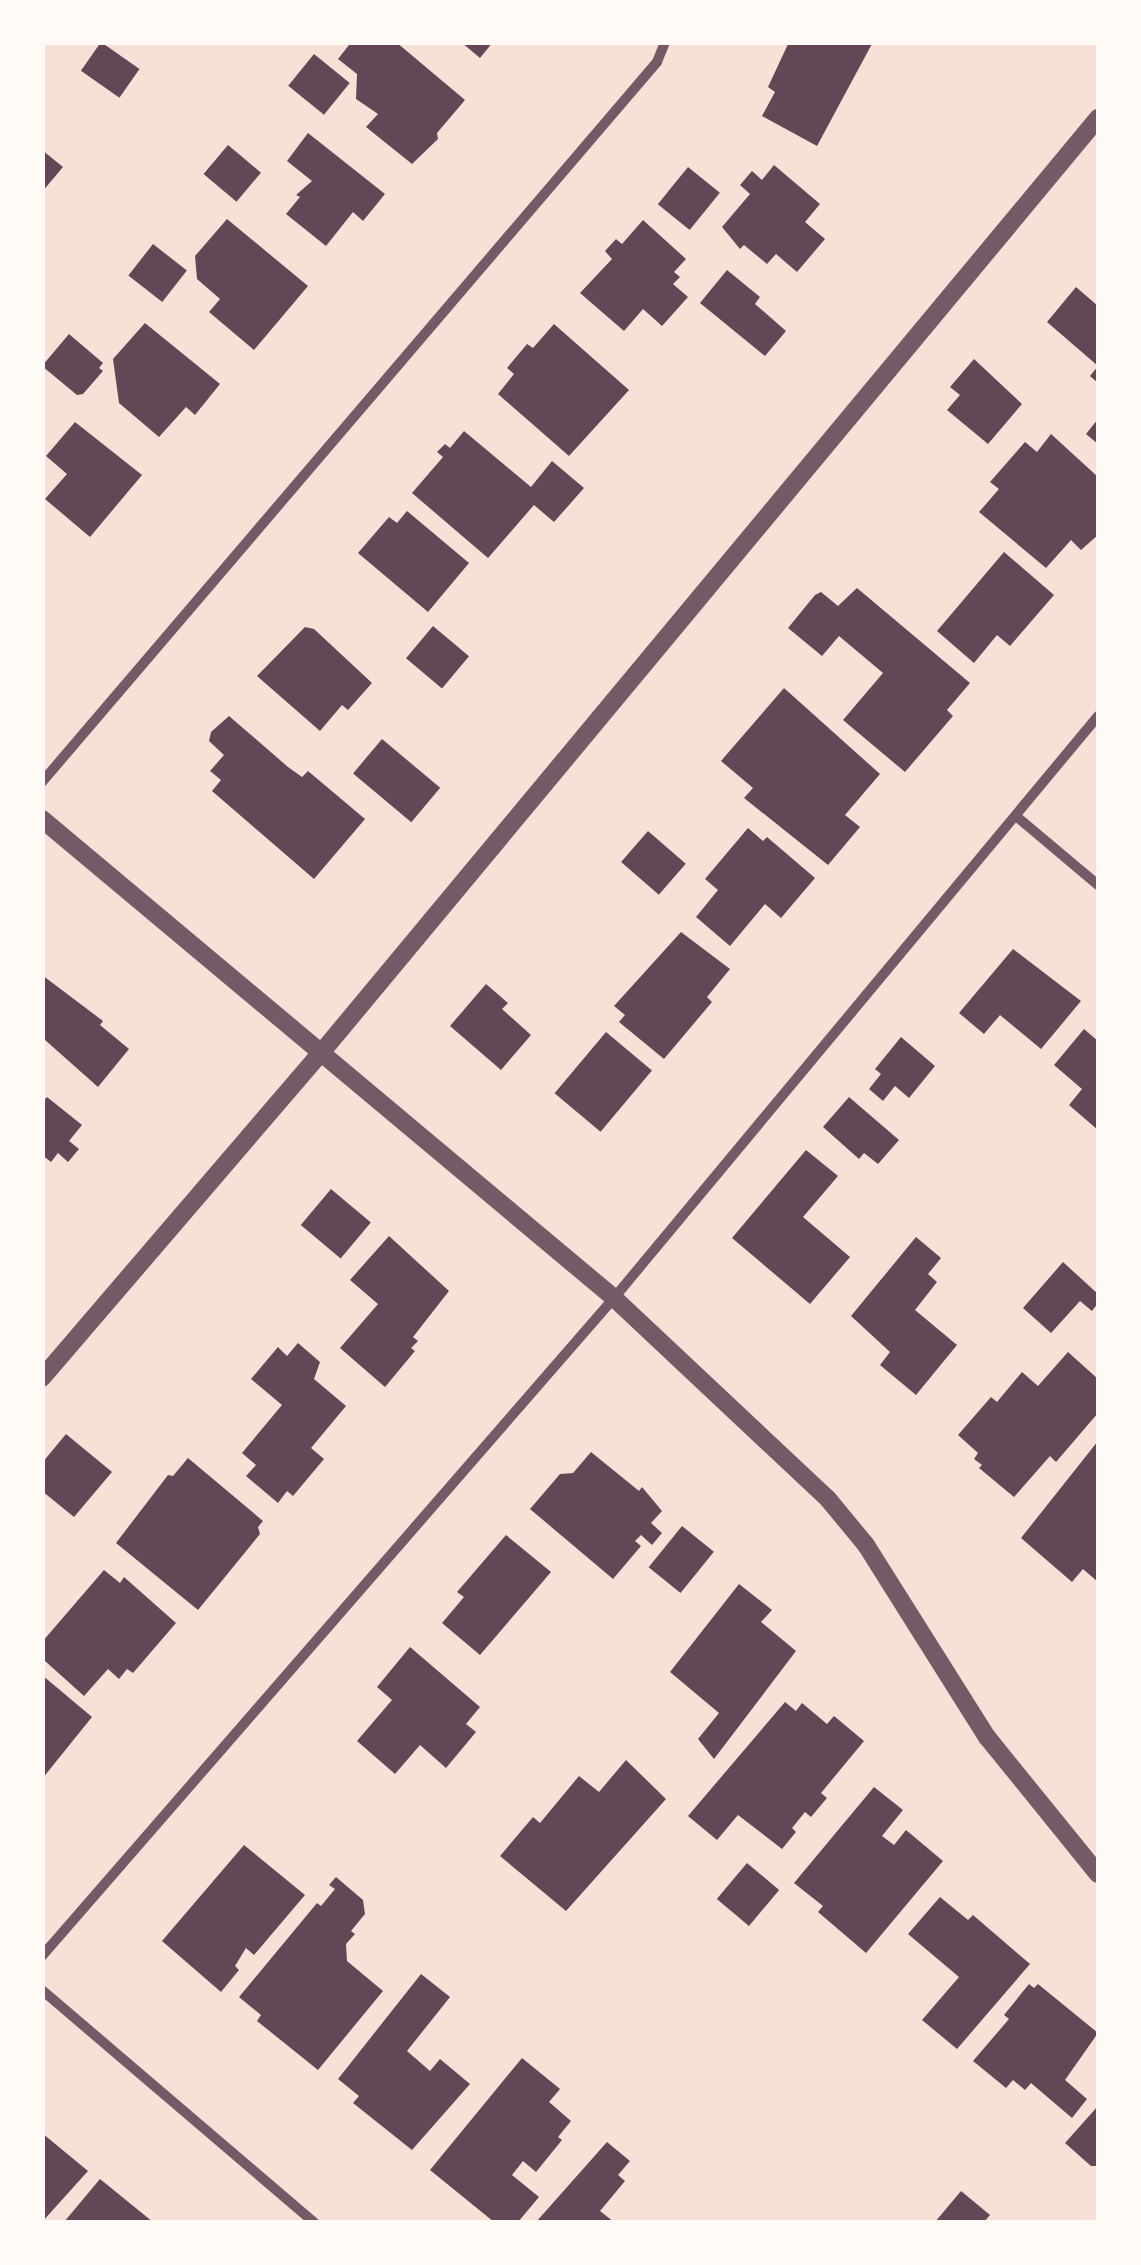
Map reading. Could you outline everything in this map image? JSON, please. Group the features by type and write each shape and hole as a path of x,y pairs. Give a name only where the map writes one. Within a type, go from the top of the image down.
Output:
{"street":[{"path":"42,782 657,62 666,42"},
{"path":"42,1378 320,1053 1098,118"},
{"path":"42,1956 614,1298 1098,716"},
{"path":"1016,816 1098,885"},
{"path":"42,820 614,1298 828,1499 866,1545 987,1737 1098,1874"},
{"path":"42,1990 314,2222"}],"building":[{"path":"101,42 140,69 119,98 81,71"},
{"path":"345,42 396,42 465,100 437,133 438,139 412,164 366,127 378,114 356,99 357,74 338,59 349,45"},
{"path":"461,42 493,42 480,58"},
{"path":"789,42 873,42 817,146 762,116 775,92 768,87"},
{"path":"314,54 350,83 324,115 288,86"},
{"path":"308,133 385,194 363,221 353,212 326,246 286,214 300,197 296,195 312,181 287,161"},
{"path":"228,145 261,173 237,202 204,174"},
{"path":"42,150 63,167 42,192"},
{"path":"774,165 820,204 805,222 825,239 797,272 776,254 767,264 744,245 740,249 722,227 750,194 740,185 752,171 762,180"},
{"path":"688,167 720,193 690,230 658,204"},
{"path":"227,219 308,286 254,350 209,312 220,299 197,279 195,256"},
{"path":"643,220 686,259 674,272 680,277 673,284 688,297 662,326 643,309 624,331 580,293 612,259 605,251 616,239 622,244"},
{"path":"153,244 187,270 162,302 128,276"},
{"path":"727,270 760,297 755,304 786,331 765,356 700,303"},
{"path":"1076,287 1098,306 1098,366 1047,322"},
{"path":"145,323 220,384 195,415 186,407 159,437 119,403 113,359"},
{"path":"554,324 629,390 569,456 498,394 514,374 507,368 527,344 533,348"},
{"path":"69,334 103,363 99,368 103,371 83,394 77,395 42,366"},
{"path":"974,359 1022,404 988,444 947,410 960,395 950,387"},
{"path":"1098,366 1098,383 1090,376"},
{"path":"1098,419 1098,444 1086,434"},
{"path":"75,422 142,475 90,537 45,499 67,474 46,456"},
{"path":"464,431 531,487 552,461 584,488 554,522 534,505 488,558 412,493 443,457 437,452 445,444 450,448"},
{"path":"1051,434 1098,477 1098,535 1081,550 1071,540 1046,568 979,512 999,489 990,482 1025,442 1037,452"},
{"path":"407,511 469,563 428,612 358,553 389,517 397,523"},
{"path":"1004,552 1054,595 1010,646 997,635 974,663 937,631"},
{"path":"857,588 970,683 947,710 953,716 905,772 843,720 883,673 839,636 822,656 788,628 815,595 821,592 838,606"},
{"path":"433,626 469,656 442,688 406,658"},
{"path":"305,627 314,629 372,683 348,710 342,705 320,731 257,676"},
{"path":"784,688 880,774 845,815 860,827 828,865 744,798 753,788 721,761"},
{"path":"229,716 288,767 302,777 308,771 365,819 314,879 212,791 221,780 210,771 224,755 209,741 211,732"},
{"path":"382,739 440,788 411,822 353,773"},
{"path":"748,828 763,841 767,837 815,878 781,918 765,904 730,946 696,917 718,890 705,879"},
{"path":"648,831 686,864 659,895 621,862"},
{"path":"681,932 730,969 707,997 712,1002 664,1059 619,1022 625,1015 614,1006"},
{"path":"1013,949 1081,1001 1041,1049 1000,1015 984,1034 959,1013"},
{"path":"42,975 103,1021 100,1025 129,1049 98,1087 45,1040 42,1044"},
{"path":"486,984 508,1003 502,1009 531,1035 501,1070 450,1026"},
{"path":"1084,1029 1098,1041 1098,1130 1069,1105 1082,1089 1054,1065"},
{"path":"606,1032 652,1071 601,1132 555,1093"},
{"path":"901,1037 935,1066 909,1098 895,1086 883,1101 869,1089 881,1074 875,1069"},
{"path":"47,1097 82,1125 69,1141 79,1149 68,1162 58,1153 51,1162 42,1155 42,1102"},
{"path":"849,1097 899,1140 878,1164 864,1153 859,1159 823,1127"},
{"path":"806,1150 838,1176 803,1217 850,1257 810,1304 732,1238"},
{"path":"331,1189 371,1222 341,1258 301,1225"},
{"path":"389,1236 449,1291 413,1337 418,1341 411,1348 415,1351 385,1387 340,1348 378,1304 350,1280"},
{"path":"916,1237 941,1258 928,1274 937,1282 915,1310 957,1345 916,1395 880,1365 890,1352 851,1316"},
{"path":"1063,1262 1098,1294 1098,1303 1092,1311 1080,1301 1051,1333 1023,1308"},
{"path":"298,1343 320,1362 314,1379 346,1406 311,1448 324,1459 293,1496 287,1491 278,1503 246,1476 256,1465 242,1453 282,1405 251,1379 278,1347 287,1356"},
{"path":"1068,1352 1098,1379 1098,1413 1056,1462 1050,1456 1014,1497 979,1468 982,1465 974,1459 978,1453 958,1435 991,1397 997,1402 1022,1372 1038,1386"},
{"path":"66,1434 112,1472 74,1517 42,1491 42,1463"},
{"path":"1098,1441 1098,1582 1083,1569 1072,1582 1021,1538"},
{"path":"591,1452 639,1491 642,1487 662,1511 651,1523 662,1533 652,1545 641,1535 635,1541 641,1546 613,1579 530,1509 560,1474 573,1473"},
{"path":"188,1458 263,1521 258,1527 260,1534 198,1610 116,1543 168,1475 173,1476"},
{"path":"682,1526 714,1552 681,1593 649,1567"},
{"path":"506,1535 551,1572 480,1655 442,1623 464,1597 457,1592"},
{"path":"104,1570 120,1583 124,1577 176,1623 133,1673 127,1669 119,1679 108,1669 84,1696 45,1661 42,1642"},
{"path":"739,1584 772,1610 761,1622 796,1651 714,1759 698,1739 719,1713 670,1672"},
{"path":"410,1647 480,1707 466,1724 476,1732 446,1768 420,1745 395,1774 357,1741 392,1700 377,1687"},
{"path":"42,1675 92,1717 42,1779"},
{"path":"785,1702 796,1711 802,1703 827,1724 834,1716 864,1741 821,1793 827,1798 811,1817 805,1812 782,1849 738,1815 717,1840 688,1816"},
{"path":"626,1760 666,1799 566,1911 500,1856 533,1817 540,1823 579,1776 599,1792"},
{"path":"874,1787 903,1810 882,1836 894,1845 906,1830 943,1861 866,1953 818,1912 823,1906 794,1883"},
{"path":"244,1845 305,1895 254,1955 246,1948 235,1966 239,1970 221,1992 162,1941"},
{"path":"747,1863 779,1890 749,1926 717,1899"},
{"path":"336,1877 363,1900 365,1914 346,1944 347,1961 383,1991 318,2070 257,2021 261,2015 239,1997 317,1903 321,1906 335,1889 329,1885"},
{"path":"940,1897 968,1920 973,1915 1030,1964 957,2049 922,2020 959,1977 908,1934"},
{"path":"421,1974 450,1997 407,2051 430,2071 440,2059 470,2084 412,2150 353,2103 359,2096 338,2079"},
{"path":"1029,1984 1034,1988 1038,1984 1098,2033 1065,2080 1087,2099 1072,2118 1031,2083 1025,2090 1013,2080 1006,2088 973,2061 1009,2019 1004,2015"},
{"path":"522,2058 560,2089 549,2102 571,2121 558,2137 562,2140 536,2172 523,2161 512,2175 539,2197 518,2222 494,2222 430,2170"},
{"path":"1098,2106 1098,2166 1091,2166 1065,2143"},
{"path":"42,2133 88,2171 42,2222"},
{"path":"607,2142 630,2161 618,2175 625,2181 600,2211 614,2222 536,2222"},
{"path":"100,2179 153,2222 64,2222"},
{"path":"961,2191 990,2215 984,2222 935,2222"}]}
